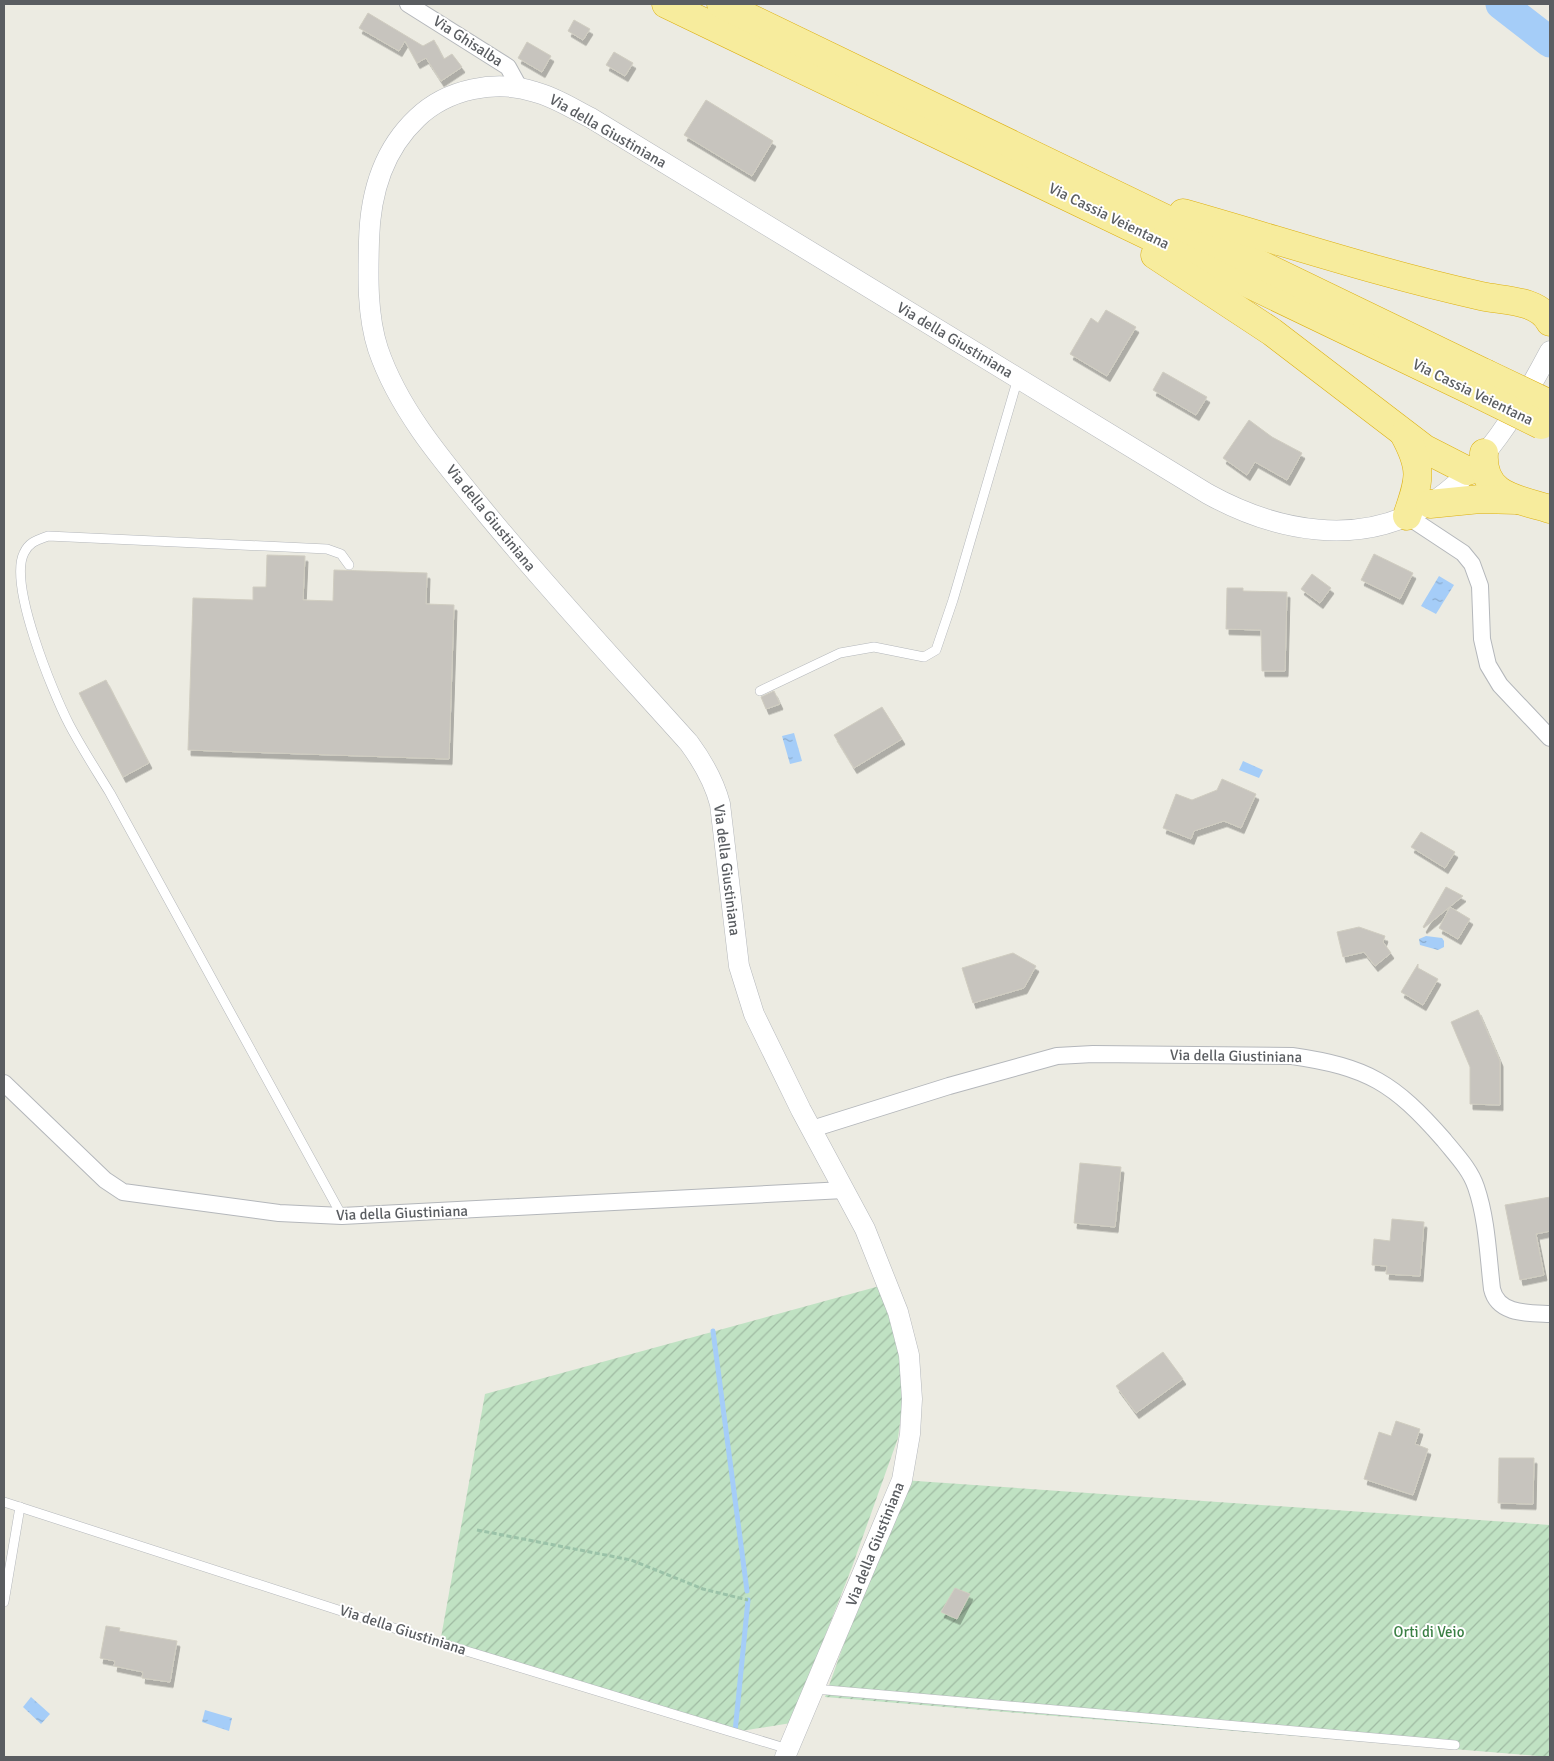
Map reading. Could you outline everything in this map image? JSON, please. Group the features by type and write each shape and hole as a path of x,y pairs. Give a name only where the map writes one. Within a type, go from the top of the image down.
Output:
{"highway":[{"name":"Via Cassia Veientana","path":"666,4 1080,202 1480,383"},
{"name":"Via Cassia Veientana","path":"721,4 1109,192 1480,383 1547,420"},
{"path":"1109,192 1457,290 1514,301 1538,309 1550,322"},
{"path":"1080,202 1130,238 1272,332 1404,434 1446,461 1476,462 1484,470 1487,479 1501,492 1518,500 1550,509"},
{"path":"1514,301 1550,298"},
{"path":"1404,434 1416,457 1419,510 1480,499 1518,500"}],"street":[{"name":"Via Ghisalba","path":"408,4 508,66 519,87"},
{"name":"Via della Giustiniana","path":"786,1753 815,1689 902,1480 910,1434 912,1398 909,1355 900,1320 865,1229 754,1014 739,966 720,804 716,787 708,771 689,743 520,556 447,466 395,386 374,335 368,274 371,212 377,178 394,145 408,126 423,112 452,95 484,88 519,87 538,92 590,118 1208,494 1254,516 1295,528 1330,530 1375,526 1419,510 1476,462 1515,410 1550,351"},
{"path":"1419,510 1472,564 1480,586 1482,639 1488,665 1500,685 1550,738"},
{"name":"Via della Giustiniana","path":"812,1129 949,1086 1057,1056 1093,1054 1292,1056 1325,1060 1348,1067 1373,1078 1396,1091 1415,1107 1462,1162 1476,1185 1482,1208 1492,1289 1495,1298 1508,1308 1550,1314"},
{"name":"Via della Giustiniana","path":"4,1083 105,1180 123,1192 279,1213 342,1216 844,1190"}],"lane":[{"path":"760,691 840,653 874,647 924,657 936,650 954,600 1000,434 1018,378"},
{"path":"342,1216 110,792 69,724 43,664 24,598 20,562 32,542 48,536 327,549 340,554 349,565"},
{"name":"Via della Giustiniana","path":"4,1502 786,1753"},
{"path":"4,1602 20,1507"},
{"path":"815,1689 1455,1745"}],"path":[{"path":"477,1530 631,1560 703,1589 748,1600"}],"green space":[{"path":"887,1284 903,1366 902,1407 898,1438 852,1567 791,1723 735,1732 440,1643 485,1394"},
{"name":"Orti di Veio","path":"902,1480 1550,1525 1550,1757 825,1697"}],"water":[{"path":"1439,576 1454,585 1436,614 1421,606"},
{"path":"794,733 802,761 790,764 782,736"},
{"path":"1243,761 1263,770 1259,778 1239,770"},
{"path":"1426,936 1442,938 1444,947 1438,950 1420,945 1419,939"},
{"path":"31,1697 50,1714 41,1724 23,1707"},
{"path":"205,1710 232,1718 229,1731 202,1722"}],"building":[{"path":"368,13 423,46 434,40 444,59 452,54 462,67 441,81 426,58 417,63 405,41 399,51 359,28"},
{"path":"574,20 590,29 583,40 568,31"},
{"path":"527,42 551,56 542,72 518,58"},
{"path":"614,52 633,63 625,76 606,65"},
{"path":"706,100 773,141 752,176 684,135"},
{"path":"1106,310 1136,327 1107,376 1070,354 1091,318 1098,323"},
{"path":"1163,372 1207,397 1196,415 1153,390"},
{"path":"1249,420 1272,437 1302,453 1287,480 1255,462 1247,475 1223,458"},
{"path":"1374,554 1413,573 1400,599 1361,580"},
{"path":"267,555 305,556 303,600 333,601 334,570 427,573 426,604 454,605 449,759 188,750 193,598 253,600 253,587 266,587"},
{"path":"1312,574 1331,588 1320,603 1301,589"},
{"path":"1227,588 1243,588 1243,591 1287,592 1285,671 1262,671 1261,630 1226,629"},
{"path":"106,680 149,763 123,777 79,693"},
{"path":"774,691 780,704 766,709 761,697"},
{"path":"882,707 902,739 854,768 834,735"},
{"path":"1222,779 1256,794 1241,828 1224,821 1194,831 1191,839 1163,828 1176,794 1192,800 1217,790"},
{"path":"1421,832 1455,852 1445,868 1411,847"},
{"path":"1446,887 1463,896 1424,928 1423,927"},
{"path":"1450,907 1470,919 1458,939 1439,928"},
{"path":"1359,927 1385,936 1383,942 1391,953 1375,966 1364,952 1343,957 1337,932"},
{"path":"1013,953 1036,966 1024,988 973,1003 962,968"},
{"path":"1418,964 1418,968 1438,979 1423,1005 1401,992"},
{"path":"1478,1010 1500,1061 1500,1105 1470,1104 1470,1067 1451,1022"},
{"path":"1080,1163 1121,1167 1115,1227 1074,1223"},
{"path":"1550,1197 1550,1231 1536,1234 1544,1275 1520,1280 1505,1205"},
{"path":"1392,1219 1424,1222 1420,1276 1386,1274 1387,1266 1372,1265 1374,1239 1390,1241"},
{"path":"1163,1352 1183,1379 1136,1413 1116,1386"},
{"path":"1396,1421 1420,1429 1415,1444 1428,1449 1413,1495 1364,1479 1379,1432 1391,1436"},
{"path":"1499,1458 1534,1458 1533,1504 1498,1503"},
{"path":"955,1588 970,1594 957,1619 941,1612"},
{"path":"106,1626 120,1628 119,1631 177,1641 170,1682 142,1678 143,1672 114,1666 115,1661 100,1658"}],"waterway":[{"path":"1501,4 1550,42"},
{"path":"713,1331 747,1591"},
{"path":"735,1732 748,1600"}]}
